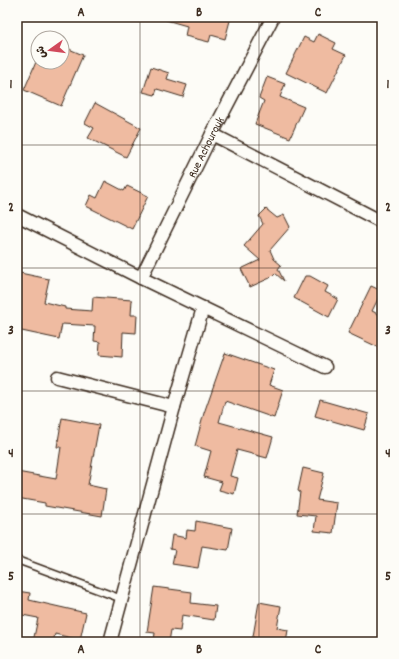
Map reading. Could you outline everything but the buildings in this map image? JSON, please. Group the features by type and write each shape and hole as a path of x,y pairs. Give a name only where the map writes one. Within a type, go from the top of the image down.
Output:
{"street":[{"name":"Rue Achourouk","path":"141,278 212,134 273,17"},
{"path":"212,134 382,222"},
{"path":"17,215 141,278 325,367"},
{"path":"110,642 174,407 203,308"},
{"path":"57,377 174,407"}],"lane":[{"path":"17,560 122,599"}]}
